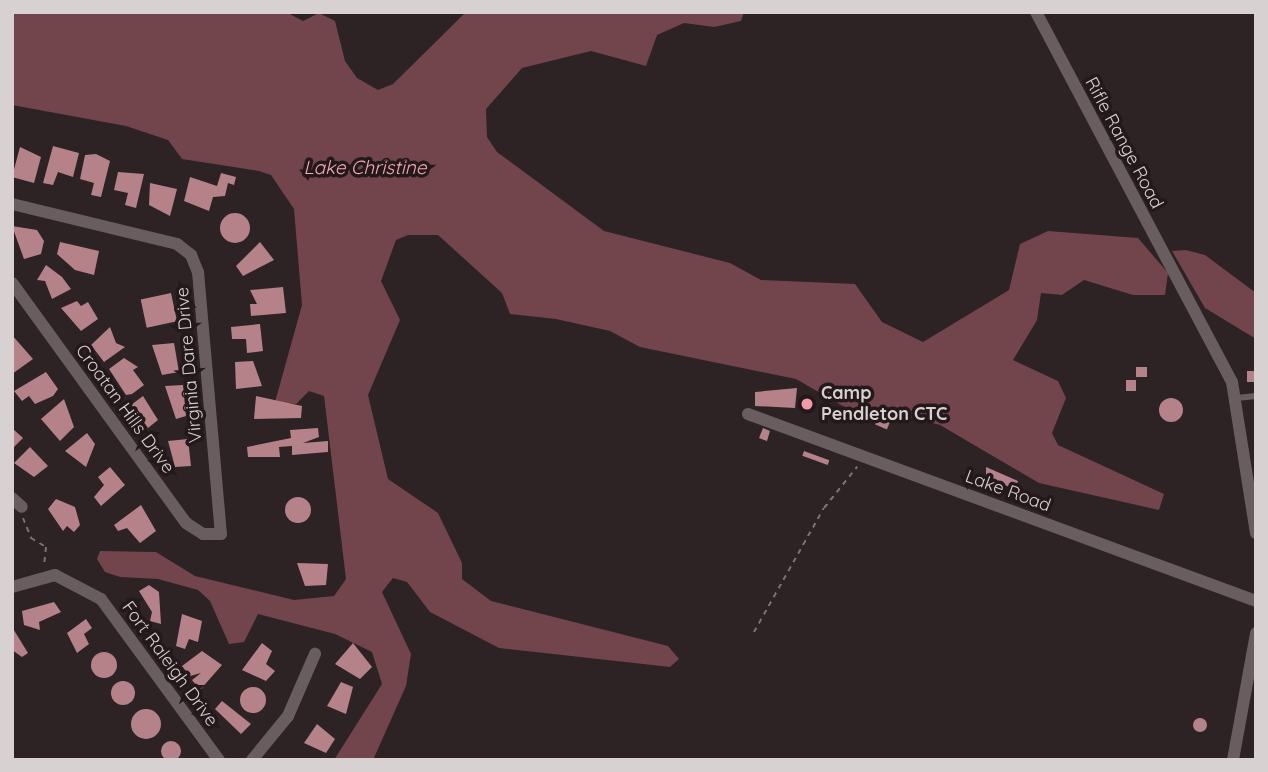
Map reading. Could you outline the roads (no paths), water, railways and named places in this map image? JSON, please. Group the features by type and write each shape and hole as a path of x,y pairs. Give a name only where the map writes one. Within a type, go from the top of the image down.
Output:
{"street":[{"name":"Rifle Range Road","path":"1036,12 1237,397 1256,533"},
{"name":"Virginia Dare Drive","path":"12,204 177,244 191,256 198,272 221,534"},
{"name":"Croatan Hills Drive","path":"12,283 186,523 203,534 221,534"},
{"name":"Lake Road","path":"748,414 1256,601"},
{"name":"Fort Raleigh Drive","path":"12,587 41,576 66,578 100,599 219,760"},
{"path":"1233,760 1256,633"},
{"path":"252,760 288,716 316,654"}],"lane":[{"path":"1237,397 1256,396"}],"water":[{"name":"Lake Christine","path":"12,12 286,12 303,21 319,13 335,21 345,61 357,78 378,90 393,84 466,12 744,12 741,21 714,27 684,23 657,35 646,66 591,51 522,68 486,109 487,137 497,152 604,231 730,263 761,280 855,284 882,322 923,342 1009,290 1020,244 1048,231 1138,238 1168,273 1165,295 1133,295 1084,280 1062,295 1041,293 1037,320 1013,360 1058,381 1066,398 1052,433 1058,445 1164,494 1159,510 1039,483 940,425 865,406 848,409 796,379 640,347 610,331 556,319 510,314 502,293 438,235 408,235 396,240 381,281 400,320 368,395 388,479 438,513 462,563 462,579 491,601 668,646 679,659 670,667 499,648 430,612 407,582 393,578 382,592 411,654 406,686 373,760 334,760 382,684 372,652 335,634 258,614 244,642 229,644 210,601 198,590 158,579 120,577 105,572 97,559 100,551 156,552 195,576 294,600 334,596 346,579 324,396 309,391 296,404 275,402 302,305 294,209 271,175 182,159 168,140 126,126 12,105"},
{"path":"1186,250 1205,255 1256,293 1256,339 1205,308 1172,251"}],"place":[{"name":"Camp Pendleton CTC","path":"807,404"}]}
